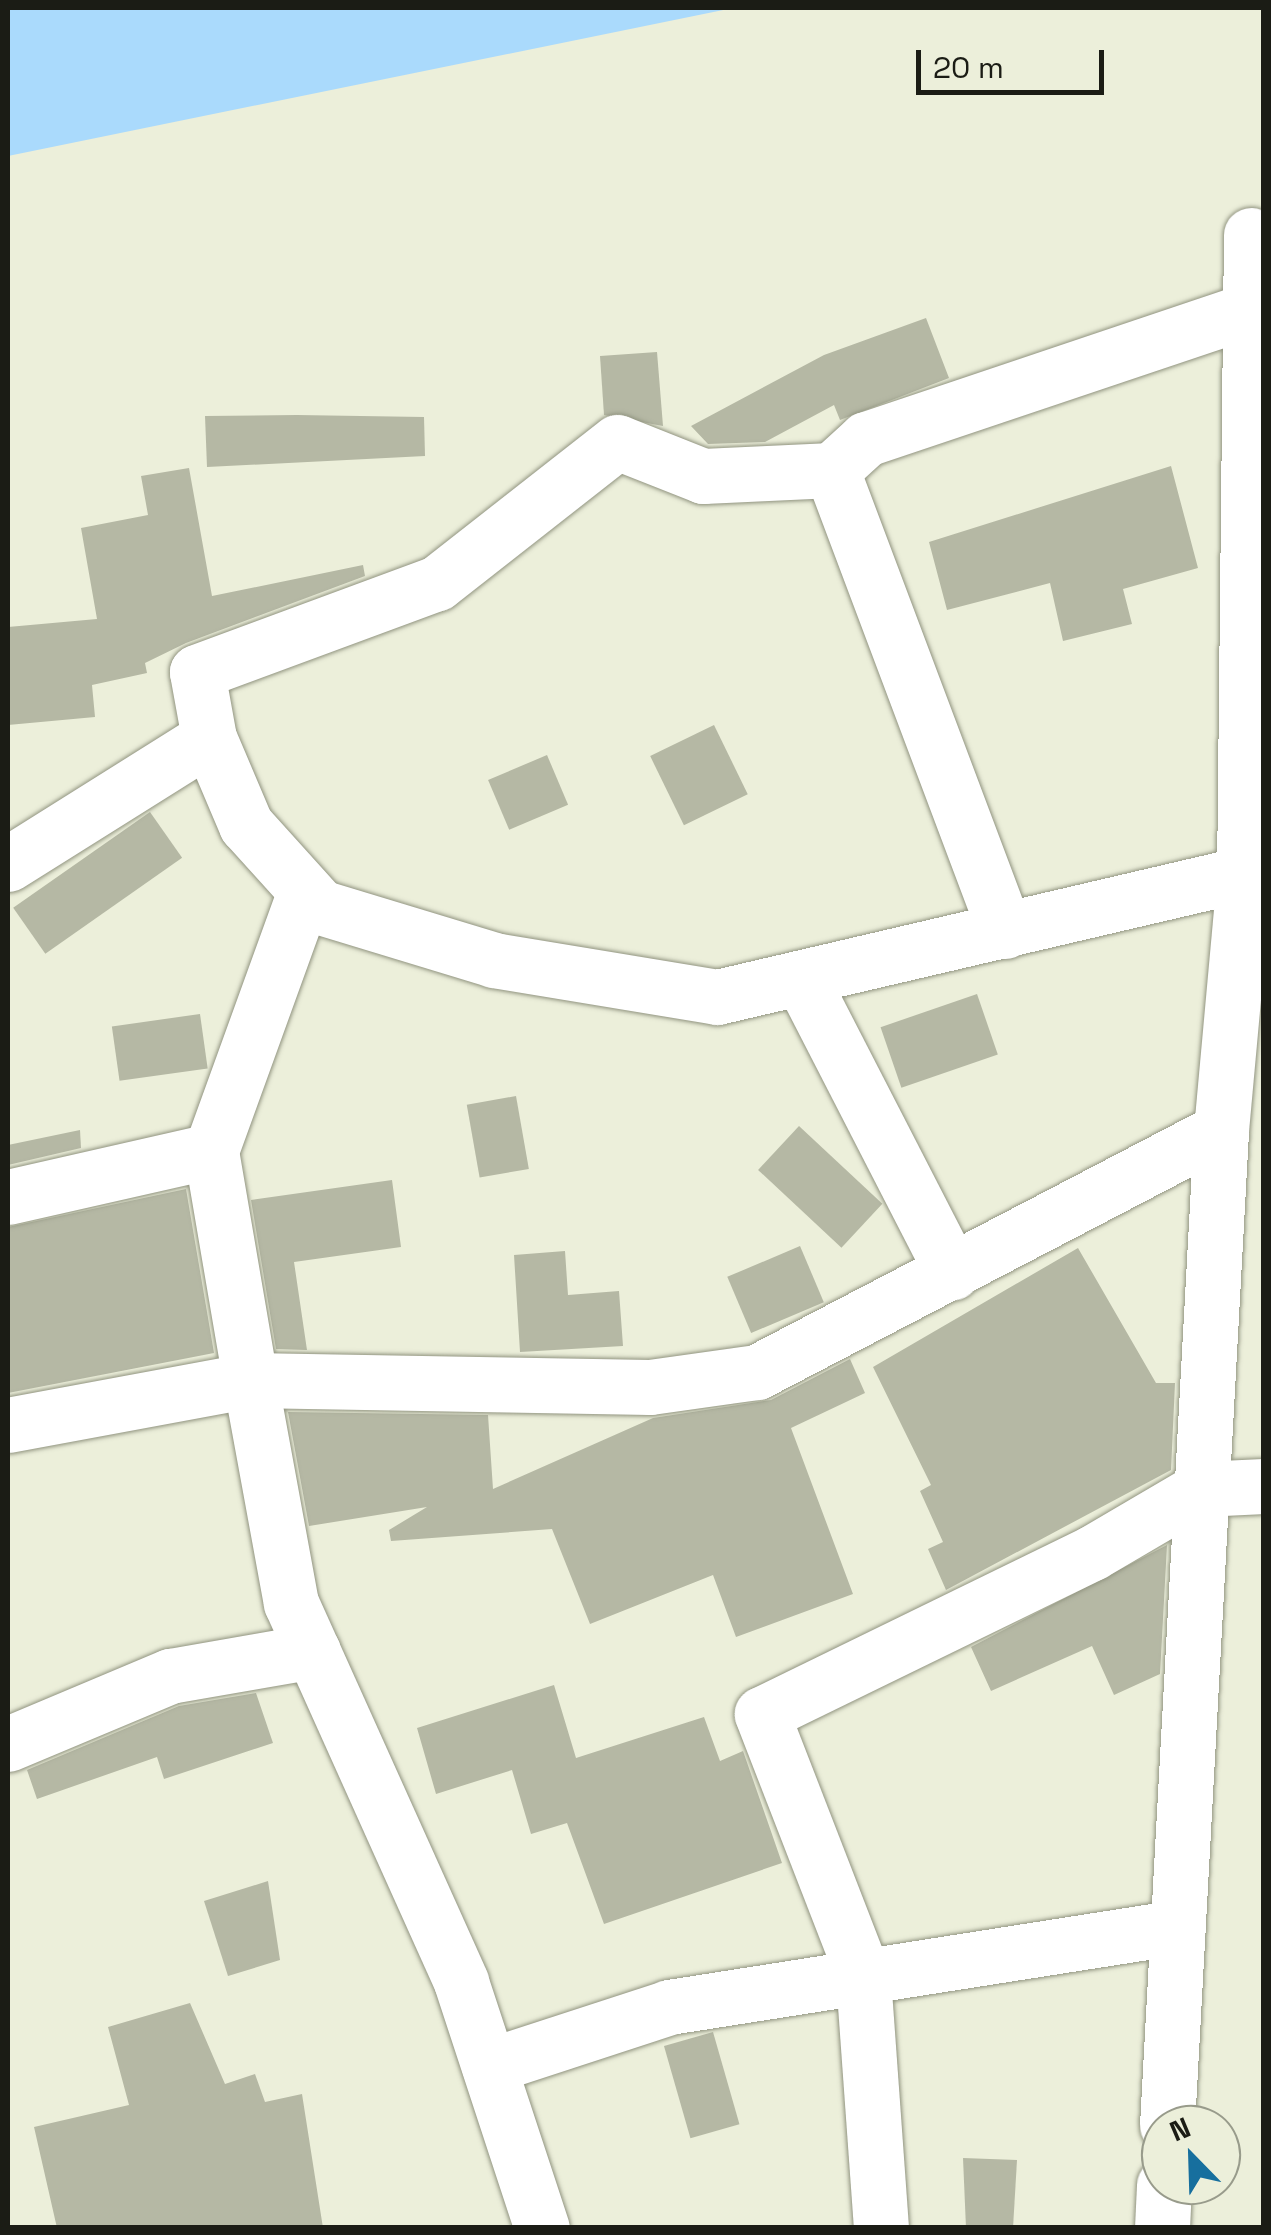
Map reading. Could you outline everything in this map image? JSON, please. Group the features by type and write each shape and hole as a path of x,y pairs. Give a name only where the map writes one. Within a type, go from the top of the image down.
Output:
{"street":[{"path":"1168,2105 1221,1130 1254,873 1250,235"},
{"path":"1253,309 866,440 832,470 703,476 617,442 437,583 197,672 209,738 246,825 320,907 494,960 717,997 1254,873"},
{"path":"832,470 1005,931"},
{"path":"8,864 209,738"},
{"path":"306,891 211,1151 250,1380 292,1603 489,2066 542,2228"},
{"path":"801,978 952,1272"},
{"path":"8,1425 250,1380 650,1387 757,1372 1221,1130"},
{"path":"8,1197 211,1151"},
{"path":"881,2228 863,1975 762,1714 1092,1554 1201,1489 1264,1486"},
{"path":"8,1744 170,1676 312,1650"},
{"path":"489,2066 669,2007 1178,1927"}],"water":[{"path":"8,8 733,8 8,156"}],"building":[{"path":"926,318 949,378 840,420 834,405 765,442 708,444 691,426 824,355"},
{"path":"657,352 663,426 604,415 600,356"},
{"path":"205,416 424,417 425,456 207,467"},
{"path":"1171,466 1198,568 1123,589 1132,624 1063,641 1050,583 947,610 929,542"},
{"path":"189,468 212,596 363,565 365,576 186,643 145,663 147,673 92,685 95,717 8,725 8,627 97,619 81,528 148,515 141,476"},
{"path":"714,725 748,794 684,825 650,756"},
{"path":"547,755 568,805 509,830 488,780"},
{"path":"150,812 182,858 45,954 13,908"},
{"path":"977,994 998,1055 901,1088 881,1027"},
{"path":"200,1014 208,1068 120,1081 112,1026"},
{"path":"516,1096 529,1169 480,1178 467,1105"},
{"path":"799,1126 882,1204 841,1248 758,1170"},
{"path":"80,1130 81,1148 8,1165 8,1145"},
{"path":"392,1180 401,1247 294,1262 307,1350 276,1349 251,1200"},
{"path":"186,1189 214,1353 8,1393 8,1227"},
{"path":"800,1246 824,1302 751,1333 727,1277"},
{"path":"1078,1248 1156,1383 1175,1383 1171,1470 946,1590 928,1549 943,1542 920,1491 931,1485 873,1367"},
{"path":"565,1251 568,1295 619,1291 623,1346 520,1352 514,1255"},
{"path":"850,1359 865,1393 791,1428 853,1594 736,1637 713,1575 590,1624 552,1529 391,1541 389,1530 427,1507 309,1526 288,1412 488,1415 493,1489 653,1418 771,1400"},
{"path":"1167,1545 1160,1674 1114,1695 1092,1646 991,1691 971,1647"},
{"path":"554,1685 576,1758 704,1717 720,1761 743,1751 782,1863 604,1924 567,1823 531,1834 512,1770 436,1794 417,1728"},
{"path":"256,1693 273,1743 164,1779 157,1757 37,1799 27,1770 179,1706"},
{"path":"268,1881 280,1960 228,1976 204,1901"},
{"path":"190,2003 225,2084 255,2074 265,2102 302,2094 323,2228 57,2228 34,2127 129,2105 108,2027"},
{"path":"713,2032 739,2124 690,2138 664,2046"},
{"path":"963,2158 1017,2160 1013,2228 966,2228"}]}
